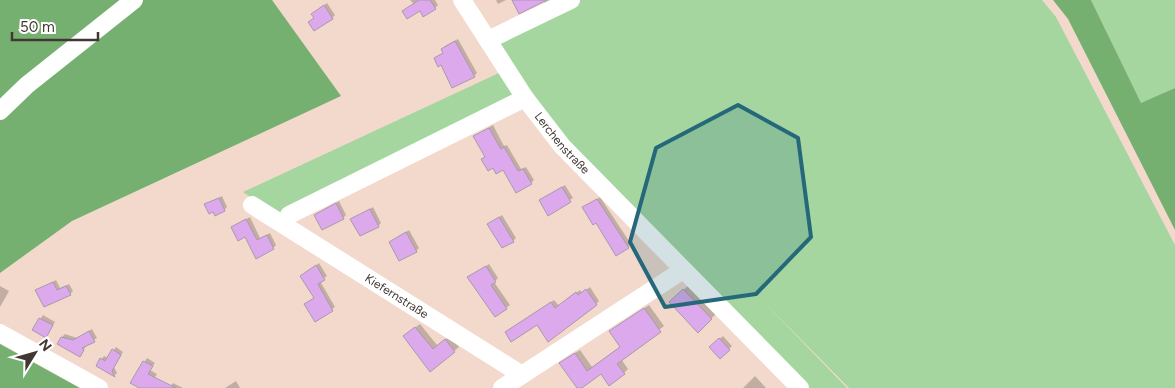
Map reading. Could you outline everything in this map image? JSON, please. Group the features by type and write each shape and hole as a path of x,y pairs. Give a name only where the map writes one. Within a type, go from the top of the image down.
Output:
{"street":[{"path":"0,111 27,85 134,0"},
{"name":"Lerchenstraße","path":"462,0 525,98 562,146 800,388"},
{"path":"488,40 571,0"},
{"path":"289,216 525,98"},
{"name":"Kiefernstraße","path":"252,205 522,375"},
{"path":"502,388 683,270"},
{"path":"0,333 99,388"}],"highlighted area":[{"path":"738,105 798,138 811,237 756,294 665,307 630,242 656,148"}],"green space":[{"path":"0,0 272,0 341,96 72,221 0,273"},
{"path":"543,0 1042,0 1056,17 1175,245 1175,388 849,388 761,299 847,388 806,388 567,145 488,36 546,5"},
{"path":"1053,0 1091,0 1141,103 1175,88 1175,230 1068,19"},
{"path":"1091,0 1175,0 1175,88 1141,104"},
{"path":"501,72 524,105 288,223 243,192"},
{"path":"0,344 80,388 0,388"}],"building":[{"path":"419,0 430,0 436,9 423,17 420,11 407,19 402,11"},
{"path":"512,0 547,0 519,14"},
{"path":"324,5 333,19 314,31 308,22 314,18 311,14"},
{"path":"455,41 475,77 452,88 441,65 438,67 434,58 443,53 441,49"},
{"path":"489,128 501,149 504,147 518,171 523,169 532,184 516,193 503,170 496,174 493,168 488,171 481,159 485,157 473,136"},
{"path":"562,187 571,202 548,216 539,200"},
{"path":"219,198 225,211 215,216 213,212 209,214 204,204"},
{"path":"597,199 629,248 616,256 596,223 593,225 582,207"},
{"path":"336,203 344,219 322,230 314,215"},
{"path":"370,209 379,227 360,236 350,219"},
{"path":"499,217 514,242 502,248 487,224"},
{"path":"246,219 257,240 267,235 274,249 256,259 245,237 238,241 231,227"},
{"path":"406,232 417,252 399,261 389,242"},
{"path":"316,265 325,280 318,284 333,311 315,322 304,304 314,298 300,276"},
{"path":"486,266 496,282 491,285 507,309 495,317 467,277"},
{"path":"53,282 57,290 66,286 71,295 44,307 35,290"},
{"path":"586,289 597,305 548,342 537,325 511,342 505,332 551,302 555,308 576,292 578,295"},
{"path":"683,289 712,319 698,333 669,302"},
{"path":"644,308 661,332 617,364 625,374 609,386 601,374 582,388 577,388 559,363 575,353 587,371 620,347 609,331"},
{"path":"39,318 53,325 46,338 32,330"},
{"path":"415,327 433,349 445,339 455,352 430,372 403,336"},
{"path":"89,331 95,342 82,348 84,350 80,357 57,344 61,337 73,340"},
{"path":"719,338 730,350 720,359 709,347"},
{"path":"112,349 121,355 112,371 115,377 96,366 100,358 105,361"},
{"path":"143,361 153,366 148,374 176,388 139,388 130,383"}]}
